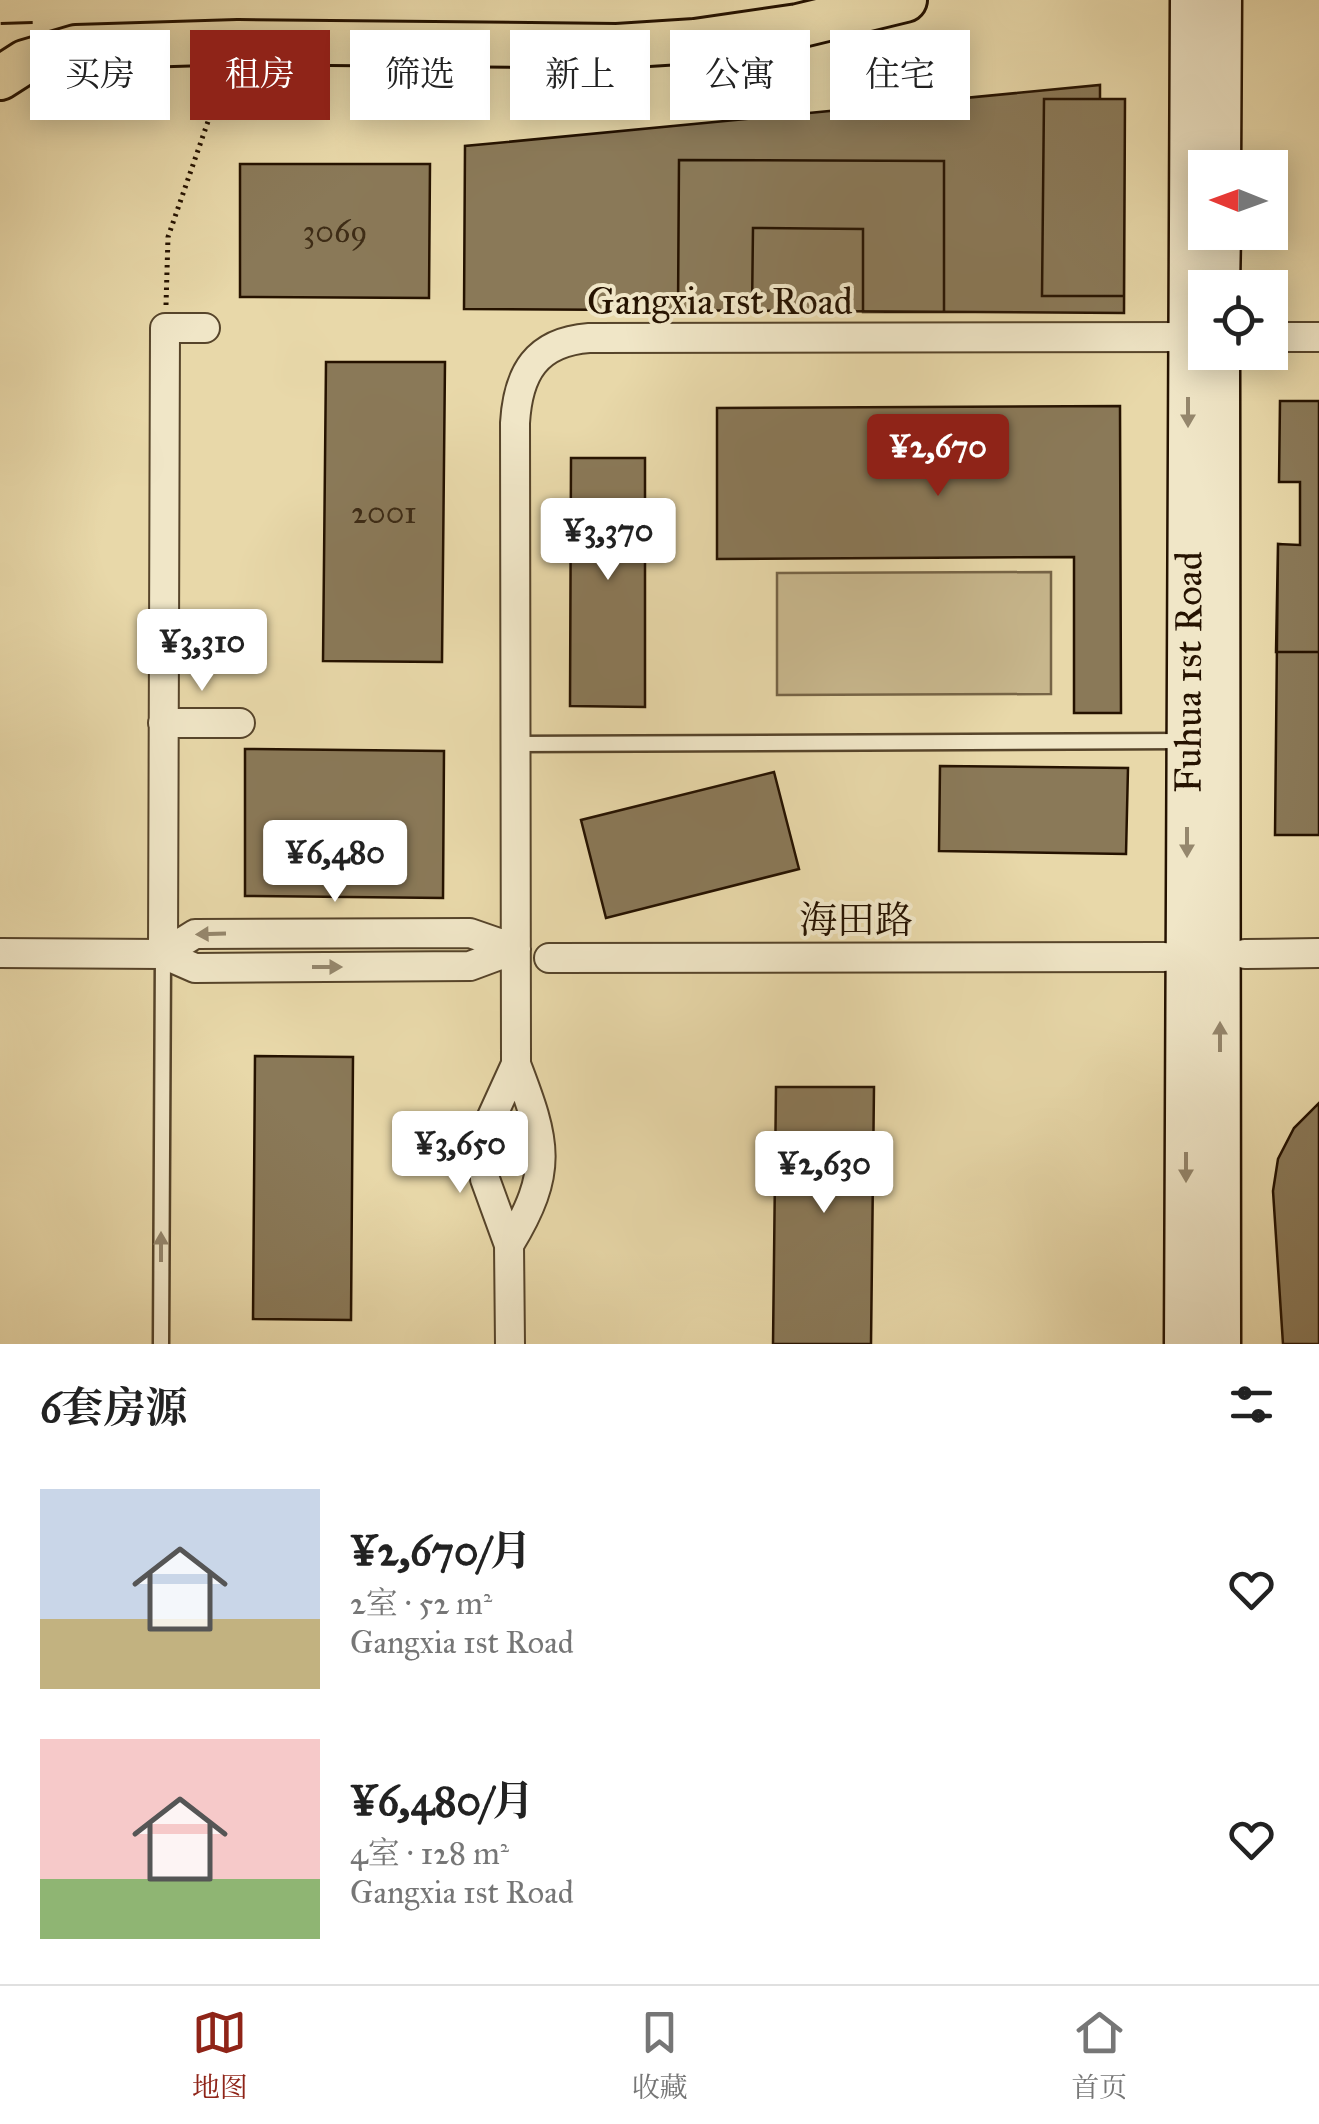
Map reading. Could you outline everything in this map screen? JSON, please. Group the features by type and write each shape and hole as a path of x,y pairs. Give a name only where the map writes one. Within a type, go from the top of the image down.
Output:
{"main road":[{"path":"0,1 30,0 54,23 73,30"},
{"path":"170,43 617,46 695,41 798,26 905,0"},
{"path":"0,78 30,62"}],"street":[{"name":"Fuhua 1st Road","path":"1190,0 1201,270"},
{"path":"1220,150 1221,0"},
{"path":"163,954 165,328 205,328"},
{"path":"1288,337 1319,337"},
{"name":"Gangxia 1st Road","path":"516,1064 516,396 524,376 548,349 561,342 589,338 1188,342"},
{"name":"Fuhua 1st Road","path":"1185,1344 1186,741 1203,370"},
{"name":"Fuhua 1st Road","path":"1204,370 1220,1344"},
{"path":"163,723 240,723"},
{"path":"0,952 163,954 195,934 470,932 516,950"},
{"path":"1245,954 1319,954"},
{"name":"海田路","path":"549,958 1164,958"},
{"path":"510,1344 509,1245 485,1179 484,1147 490,1120 516,1064"},
{"path":"509,1245 535,1198 542,1142 516,1064"}],"lane":[{"path":"515,744 1186,741"},
{"path":"161,1344 163,954"}],"path":[{"path":"165,328 168,238 209,120"}],"shaded area":[{"path":"1051,572 1051,694 777,695 777,573"}],"building":[{"path":"1100,85 1100,99 1125,99 1124,313 464,309 465,146 736,120 810,120 810,113 830,111 830,120 970,120 970,97"},
{"path":"1044,99 1125,99 1124,296 1042,296"},
{"path":"679,160 944,161 944,312 863,312 863,229 753,228 752,311 678,310"},
{"path":"240,164 430,164 429,298 240,297"},
{"path":"326,362 445,362 442,662 323,661"},
{"path":"1280,401 1319,401 1319,652 1276,652 1278,544 1300,545 1300,482 1279,482"},
{"path":"1280,401 1319,401 1319,835 1275,835 1278,544 1300,545 1300,482 1279,482"},
{"path":"1120,406 1121,713 1074,713 1074,557 717,559 717,408"},
{"path":"571,458 645,458 645,707 570,706"},
{"path":"245,749 444,751 443,898 245,896"},
{"path":"940,766 1128,768 1126,854 939,851"},
{"path":"774,772 799,869 606,918 581,820"},
{"path":"255,1056 353,1057 351,1320 253,1319"},
{"path":"776,1087 874,1087 871,1344 773,1344"},
{"path":"1319,1103 1319,1344 1283,1344 1273,1191 1278,1159 1294,1128"}]}
